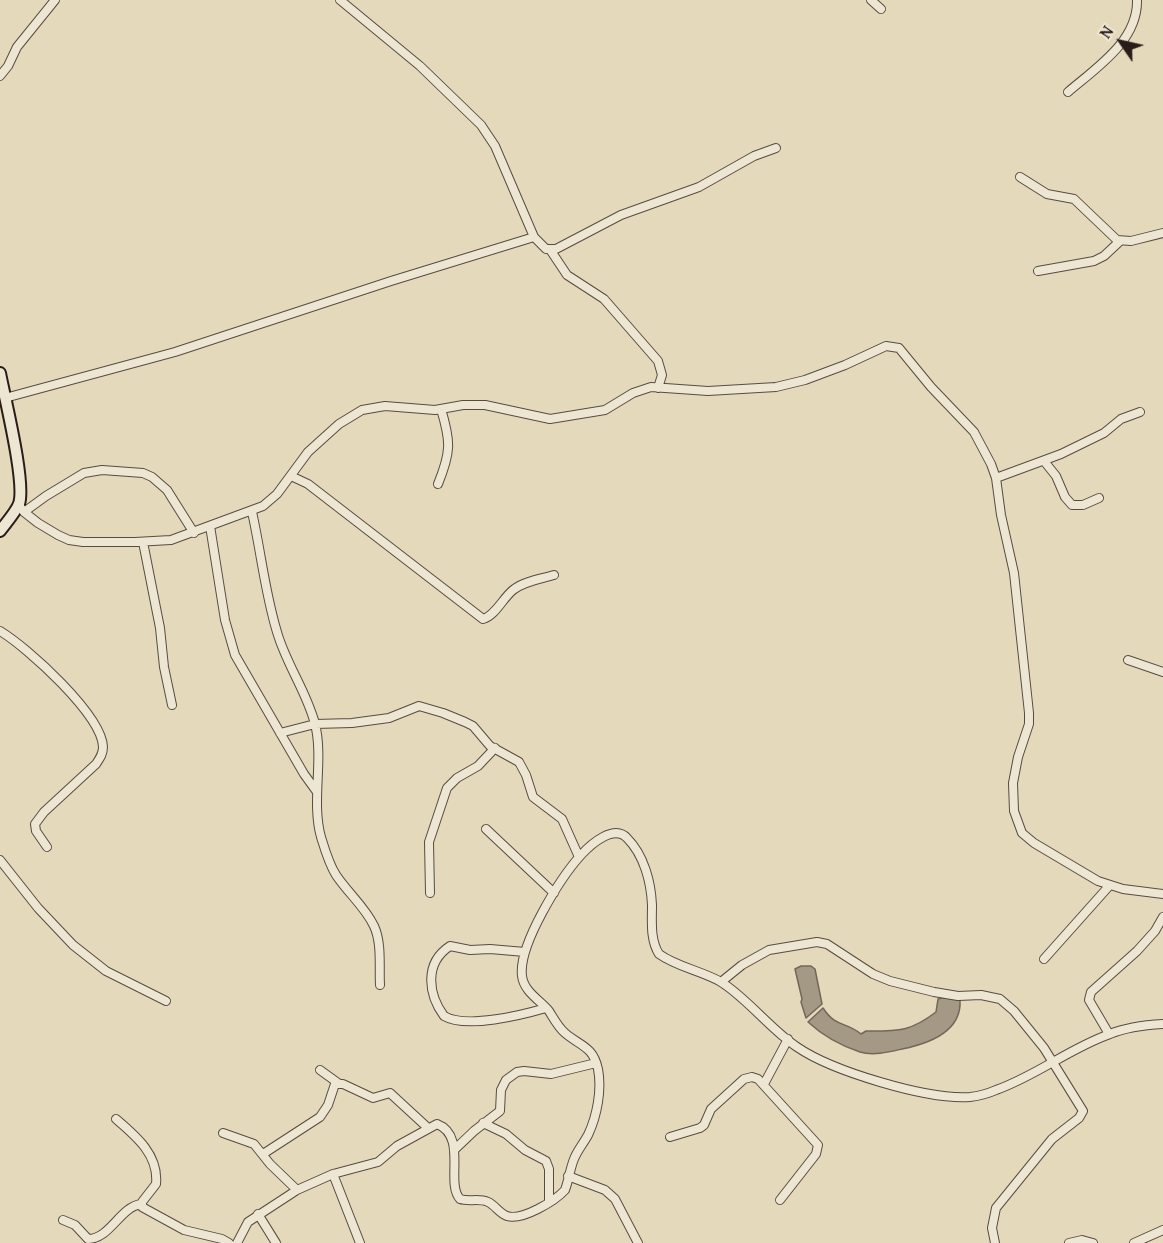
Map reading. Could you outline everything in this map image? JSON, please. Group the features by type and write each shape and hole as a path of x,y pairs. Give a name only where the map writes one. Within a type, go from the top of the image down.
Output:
{"street":[{"path":"0,76 8,66 17,47 55,0"},
{"path":"340,0 420,66 481,125 495,146 534,237 543,248 551,251 567,275 604,299 658,361 662,375 658,388"},
{"path":"871,0 881,9"},
{"path":"1068,92 1100,65 1121,43 1135,21 1137,0"},
{"path":"551,251 621,215 699,187 754,156 776,148"},
{"path":"1020,177 1047,194 1074,199 1111,237 1120,241 1163,232"},
{"path":"5,398 175,352 534,237"},
{"path":"1038,272 1094,261 1104,256 1120,241"},
{"path":"0,373 18,468 21,508 48,530 69,540 143,542 171,540 252,512 271,500 308,452 339,424 362,410 385,406 421,410 485,405 550,419 604,410 644,388 708,391 776,387 805,380 845,365 870,352 892,346 903,352 931,387 974,432 986,451 996,478 1001,515 1014,573 1029,713 1029,724 1018,756 1013,783 1012,796 1017,823 1026,838 1060,857 1082,873 1110,885 1163,894"},
{"path":"438,484 446,466 450,448 441,409"},
{"path":"996,478 1044,461 1095,438 1121,419 1140,412"},
{"path":"1044,461 1056,476 1065,497 1072,505 1083,505 1099,498"},
{"path":"0,531 21,508 84,473 102,470 143,473 160,483 194,532"},
{"path":"291,477 308,484 479,618 486,618 516,587 554,575"},
{"path":"252,512 267,597 277,633 315,724 318,743 317,792 320,834 329,863 375,928 380,985"},
{"path":"210,526 229,637 250,683 317,792"},
{"path":"143,542 172,705"},
{"path":"0,631 25,649 67,688 92,720 103,746 102,756 96,764 44,812 35,824 36,831 47,847"},
{"path":"1128,660 1163,672"},
{"path":"280,733 315,724 352,723 389,718 419,706 427,707 473,726 484,740 519,762 523,767 533,797 562,819 579,857"},
{"path":"430,893 429,842 447,788 457,778 478,766 495,748"},
{"path":"486,829 554,893"},
{"path":"237,1243 248,1222 297,1190 333,1174 378,1162 397,1146 437,1124 444,1127 454,1150 454,1192 460,1199 488,1202 503,1214 515,1217 549,1202 565,1190 575,1156 588,1136 596,1112 599,1079 596,1063 590,1050 567,1035 525,985 522,974 525,952 554,893 579,857 588,847 616,833 626,835 637,851 646,871 650,886 656,950 662,956 721,982 804,1052 837,1067 925,1093 971,1097 998,1090 1109,1034 1132,1027 1163,1024"},
{"path":"0,860 38,908 73,945 106,971 166,1002"},
{"path":"1044,959 1110,885"},
{"path":"1109,1034 1089,1000 1091,992 1137,951 1155,931 1163,917"},
{"path":"721,982 742,965 769,950 817,942 827,944 873,974 934,992 958,996 981,994 1006,1003 1026,1024 1054,1062 1083,1111 1079,1118 1052,1139 996,1208 992,1228 995,1243"},
{"path":"525,952 470,950 450,946 442,952 432,969 430,986 444,1016 460,1021 494,1020 546,1008"},
{"path":"764,1084 788,1040"},
{"path":"454,1150 483,1123 500,1111 501,1090 506,1080 517,1072 551,1074 596,1063"},
{"path":"320,1070 338,1083 373,1098 390,1093 428,1128"},
{"path":"670,1137 704,1125 711,1109 744,1079 752,1077 764,1084 818,1146 816,1154 780,1200"},
{"path":"263,1154 320,1117 328,1105 333,1087 338,1083"},
{"path":"63,1220 75,1225 88,1239 97,1238 132,1207 141,1204 156,1184 154,1164 137,1137 116,1119"},
{"path":"483,1123 506,1134 518,1146 546,1161 549,1169 549,1202"},
{"path":"224,1133 254,1144 270,1164 297,1190"},
{"path":"333,1174 360,1243"},
{"path":"568,1176 610,1193 638,1243"},
{"path":"141,1204 146,1210 184,1230 230,1243"},
{"path":"258,1214 276,1243"},
{"path":"1134,1243 1163,1230"},
{"path":"1069,1243 1082,1240 1093,1243"}],"shaded area":[{"path":"801,966 811,966 815,969 822,1004 806,1018 795,969"},
{"path":"945,997 960,1000 959,1011 949,1028 941,1035 922,1044 886,1052 870,1054 853,1050 826,1036 808,1022 823,1008 832,1019 861,1034 866,1031 903,1029 927,1019 936,1012 938,999"}]}
